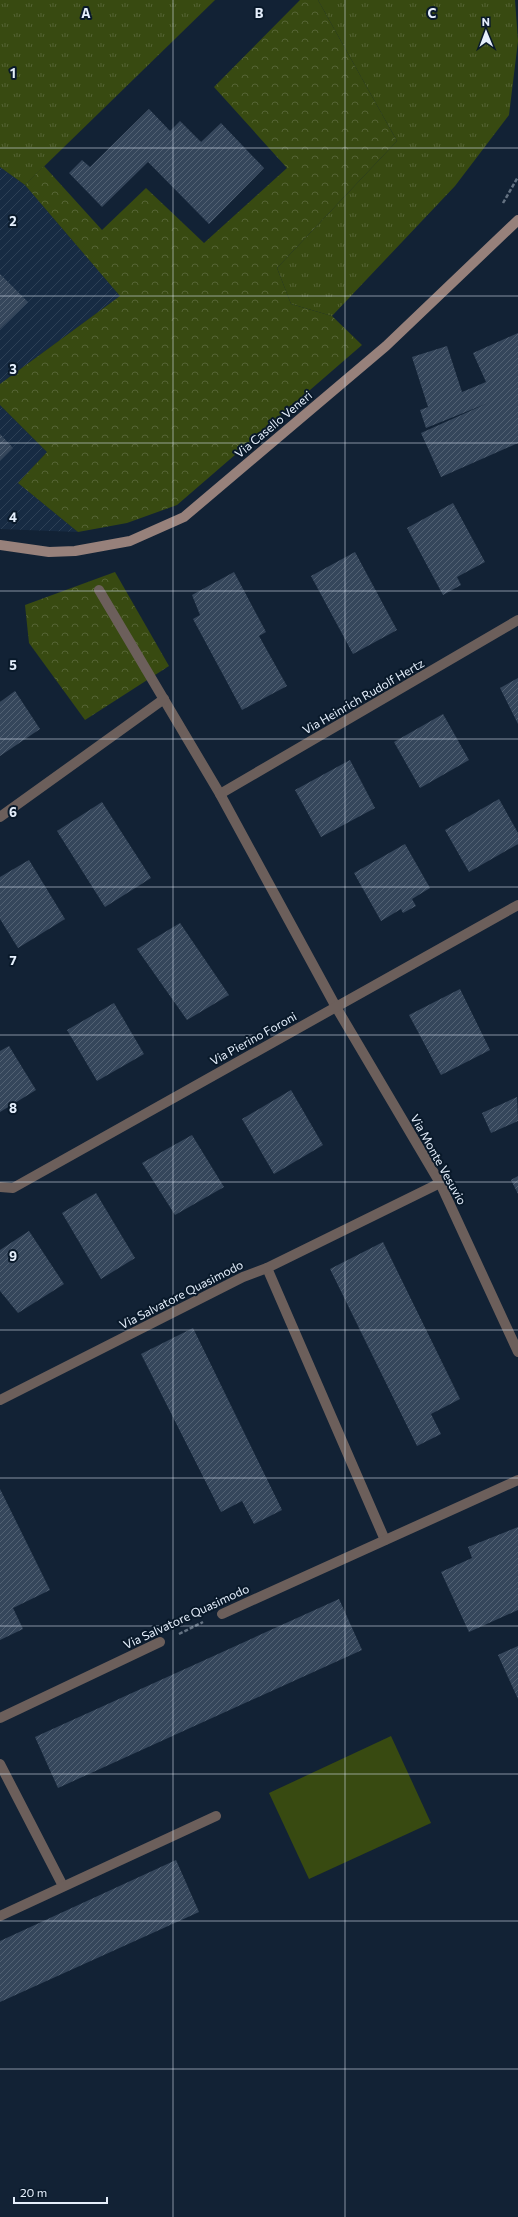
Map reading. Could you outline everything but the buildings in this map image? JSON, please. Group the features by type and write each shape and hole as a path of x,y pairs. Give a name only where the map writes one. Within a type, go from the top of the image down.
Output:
{"street":[{"name":"Via Casello Veneri","path":"0,545 49,552 76,551 130,541 184,517 386,346 518,220"},
{"path":"99,590 220,794 336,1006"},
{"name":"Via Heinrich Rudolf Hertz","path":"220,794 518,620"},
{"path":"0,817 164,699"},
{"name":"Via Pierino Foroni","path":"0,1187 13,1188 336,1006 518,906"},
{"name":"Via Monte Vesuvio","path":"336,1006 440,1183 518,1352"},
{"name":"Via Salvatore Quasimodo","path":"0,1400 243,1277 267,1268 440,1183"},
{"path":"267,1268 385,1540"},
{"name":"Via Salvatore Quasimodo","path":"222,1614 518,1480"},
{"name":"Via Salvatore Quasimodo","path":"0,1718 160,1642"},
{"path":"0,1764 63,1886"},
{"path":"0,1916 216,1816"}],"path":[{"name":"Via Salvatore Quasimodo","path":"160,1642 222,1614"}],"shaded area":[{"path":"0,167 25,185 120,296 0,384"},
{"path":"0,405 47,452 18,483 78,532 0,529"}],"green space":[{"path":"0,0 215,0 25,185 0,167"},
{"path":"300,0 318,0 397,141 277,268 291,304 332,316 362,345 177,505 127,523 78,532 18,483 47,452 0,405 0,384 120,296 25,185 44,166 102,230 146,188 204,243 287,168 214,87"},
{"path":"318,0 515,0 518,41 509,115 455,186 332,316 291,304 277,268 397,141"},
{"path":"115,572 169,666 85,720 29,643 25,605"},
{"path":"391,1736 431,1823 309,1879 269,1793"}]}
